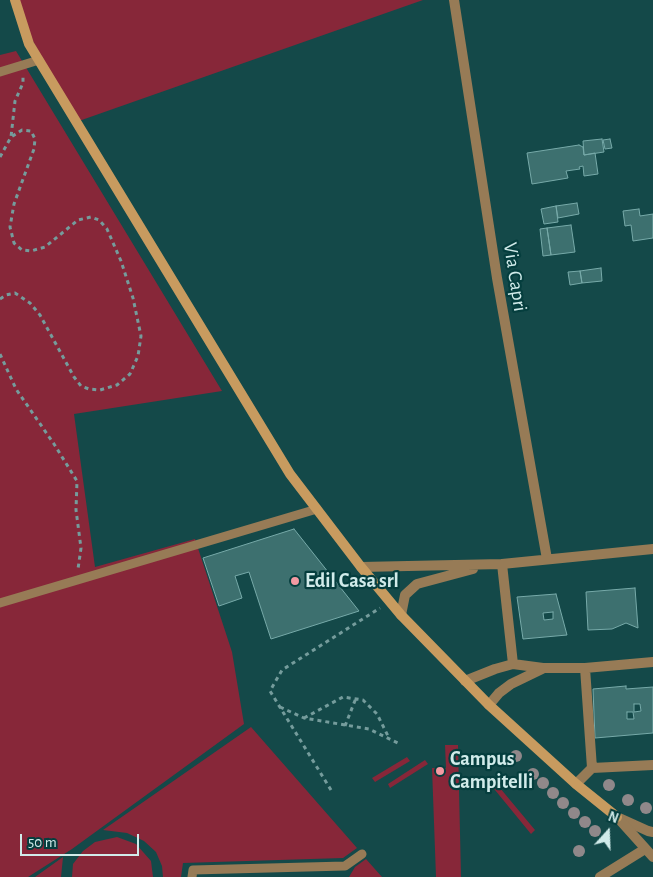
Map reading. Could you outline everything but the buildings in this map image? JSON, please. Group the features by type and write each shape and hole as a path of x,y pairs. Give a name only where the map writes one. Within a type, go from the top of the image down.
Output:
{"main road":[{"path":"15,0 29,44 290,474 361,567 401,615 489,705 576,784 617,818"}],"street":[{"name":"Via Capri","path":"454,0 498,278 547,559"},
{"path":"361,567 502,564 653,549"},
{"path":"502,564 514,664"},
{"path":"401,615 405,595 417,584 485,565"},
{"path":"465,681 495,668 514,664 543,668 585,668 653,662"},
{"path":"489,705 499,693 511,684 543,668"},
{"path":"585,668 592,768"},
{"path":"576,784 592,768 653,766"},
{"path":"617,818 653,832"},
{"path":"617,818 653,857"},
{"path":"600,877 645,849"}],"lane":[{"path":"0,72 39,60"},
{"path":"0,603 317,509"},
{"path":"192,877 193,870 345,866 362,854"}],"path":[{"path":"0,157 11,138 16,101 23,83 24,65"},
{"path":"0,299 15,293 30,303 40,315 74,377 81,386 100,390 117,385 130,374 138,356 141,336 134,298 121,260 107,228 99,220 91,217 78,220 45,247 31,251 22,250 14,243 10,227 14,204 34,149 35,138 31,131 22,130 11,138"},
{"path":"0,348 4,363"},
{"path":"0,354 16,389 54,444 76,481 76,510 81,548 76,580"},
{"path":"331,790 270,691 282,670 390,602"},
{"path":"304,718 343,697 356,698 363,700 377,714 390,739"},
{"path":"345,726 356,698"},
{"path":"279,707 304,718 369,729 400,744"}],"shaded area":[{"path":"11,0 423,0 76,122"},
{"path":"16,51 222,391 74,414 95,567 195,539 232,652 244,724 72,849 28,877 0,877 0,55"},
{"path":"251,727 357,848 343,858 183,863 181,877 163,877 162,866 156,852 144,841 127,833 103,830"},
{"path":"445,745 458,745 461,877 436,877 432,768 446,768"},
{"path":"407,757 410,761 375,782 372,778"},
{"path":"425,760 428,764 390,788 388,784"},
{"path":"490,776 535,830 531,834 486,779"},
{"path":"117,837 136,844 151,861 153,877 72,877 73,864 83,851 95,842"},
{"path":"63,857 61,877 35,877"},
{"path":"366,859 382,877 349,877 355,867"}],"place":[{"name":"Edil Casa srl","path":"295,581"},
{"name":"Campus Campitelli","path":"440,771"}]}
